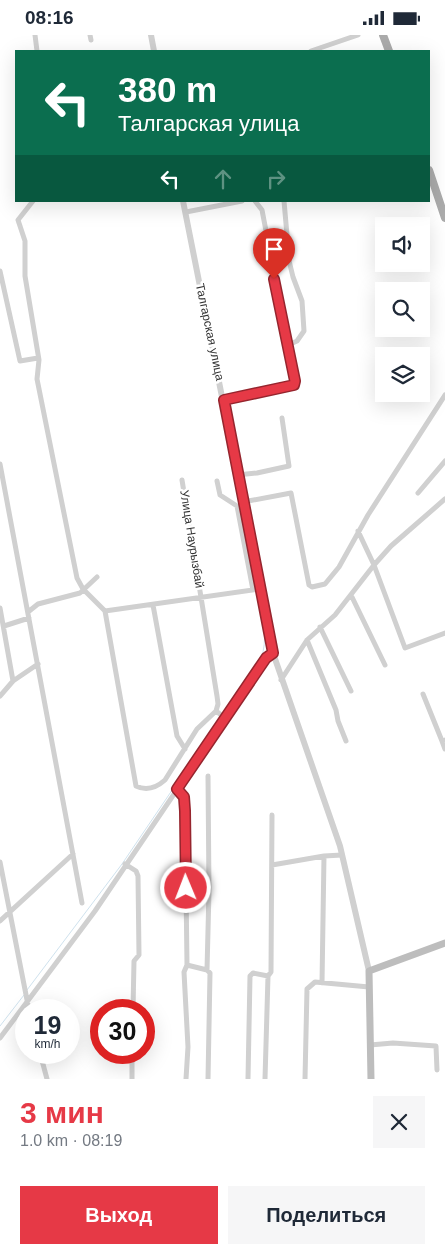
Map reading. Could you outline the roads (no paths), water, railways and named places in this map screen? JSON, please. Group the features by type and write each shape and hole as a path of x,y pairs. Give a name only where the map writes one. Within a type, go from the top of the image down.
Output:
{"main road":[{"path":"383,35 389,50"},
{"path":"430,173 445,217"},
{"path":"371,1079 369,971 445,943"}],"street":[{"path":"35,35 38,50"},
{"path":"151,35 154,50"},
{"path":"314,50 358,35"},
{"path":"32,202 18,220 25,241 25,276 38,358 37,379 78,578 83,589 105,611 133,778 136,786 142,789 159,786 165,781 197,729 221,716"},
{"name":"Талгарская улица","path":"184,202 224,400 257,590 281,680 316,774 342,855 369,971"},
{"path":"186,212 237,202"},
{"path":"224,400 294,385 295,381 262,209 256,202"},
{"path":"284,202 287,235 285,244 293,277 302,301 304,331 297,341 288,345"},
{"path":"0,271 20,361 38,358"},
{"path":"243,502 291,493 310,587 324,584 331,579 358,531 445,395"},
{"path":"238,475 289,466 282,418"},
{"path":"418,493 445,461"},
{"path":"0,464 82,903"},
{"name":"Улица Наурызбай","path":"182,479 221,716"},
{"path":"105,611 257,590 237,506 220,495 218,481"},
{"path":"281,680 307,640 336,615 391,546 445,499"},
{"path":"358,531 374,565 405,648 445,633"},
{"path":"28,612 38,604 80,593 97,577"},
{"path":"351,595 385,665"},
{"path":"153,605 176,736 185,749"},
{"path":"0,608 13,681"},
{"path":"4,626 29,618"},
{"path":"320,627 350,691"},
{"path":"307,640 336,710 346,741"},
{"path":"0,1038 26,995 95,911 177,789 221,716 266,658 273,653"},
{"path":"0,696 13,681 38,664"},
{"path":"423,694 444,741 445,749"},
{"path":"206,969 209,891 208,776"},
{"path":"177,789 184,797 185,811 187,965 184,972 188,1047 186,1079"},
{"path":"265,1079 268,976 271,972 272,815"},
{"path":"0,921 10,914 73,855"},
{"path":"272,865 324,856 342,855"},
{"path":"322,983 324,856"},
{"path":"0,862 27,999"},
{"path":"126,864 136,871 138,876 139,955 134,961 133,999"},
{"path":"187,965 206,969 210,973 208,1079"},
{"path":"248,1079 250,976 252,973 268,976"},
{"path":"305,1079 307,989 315,983 369,987"},
{"path":"370,1045 393,1043 436,1046 437,1070"},
{"path":"43,1064 47,1079"},
{"path":"132,1064 132,1079"}],"waterway":[{"path":"223,715 261,659 265,637 260,601"},
{"path":"27,990 122,864 221,718"},
{"path":"0,1026 24,995"}]}
